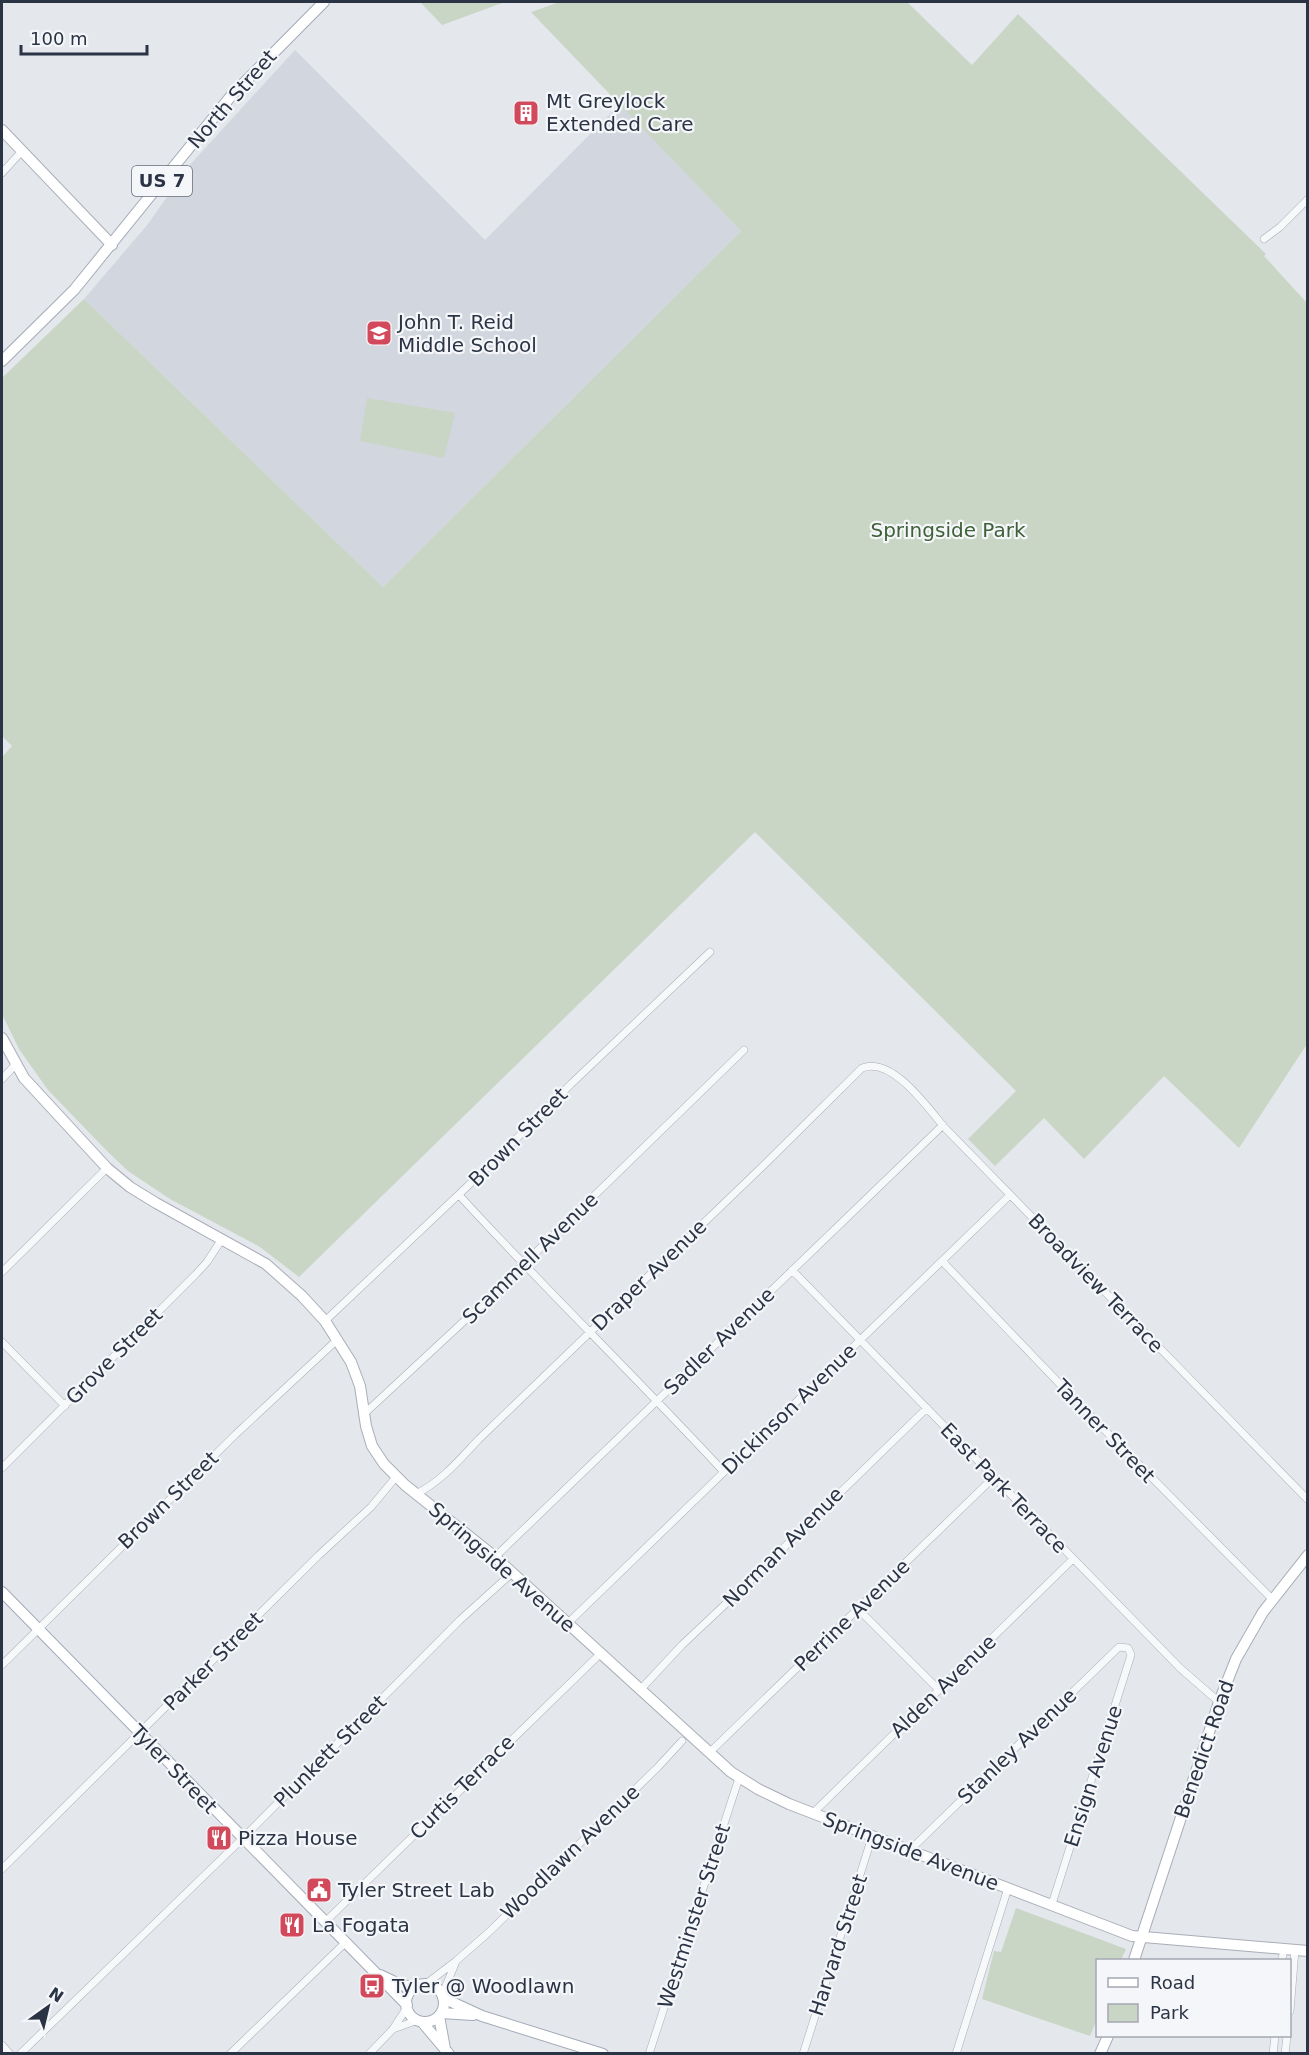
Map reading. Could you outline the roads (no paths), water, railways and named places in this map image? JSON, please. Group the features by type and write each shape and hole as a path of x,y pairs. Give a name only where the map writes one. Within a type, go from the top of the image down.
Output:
{"street":[{"name":"North Street","path":"2,361 74,290 218,111 260,65 324,2"},
{"path":"2,130 112,245"},
{"path":"2,173 22,151"},
{"path":"1264,239 1280,227 1308,199"},
{"name":"Brown Street","path":"325,1321 710,952"},
{"name":"Springside Avenue","path":"2,1038 24,1078 107,1168 130,1187 156,1203 266,1264 302,1296 325,1321 351,1362 360,1386 372,1446 396,1478 495,1557 739,1778 758,1789 872,1837 1141,1938 1308,1951"},
{"name":"Scammell Avenue","path":"364,1414 422,1362 744,1050"},
{"path":"2,1079 16,1064"},
{"name":"Draper Avenue","path":"416,1494 435,1483 451,1468 862,1068 870,1065 883,1068"},
{"name":"Broadview Terrace","path":"883,1068 889,1070 906,1085 1010,1195 1308,1500"},
{"name":"Sadler Avenue","path":"495,1557 943,1125"},
{"path":"2,1272 107,1168"},
{"path":"459,1195 523,1264 658,1400 724,1472"},
{"name":"Dickinson Avenue","path":"567,1624 1010,1195"},
{"name":"Grove Street","path":"2,1468 196,1274 222,1239"},
{"name":"Tanner Street","path":"942,1261 1161,1488 1272,1599"},
{"name":"East Park Terrace","path":"792,1270 1180,1668 1219,1702"},
{"name":"Brown Street","path":"2,1665 214,1455 338,1339"},
{"path":"2,1342 65,1406"},
{"name":"Norman Avenue","path":"640,1689 682,1645 927,1408"},
{"name":"Perrine Avenue","path":"710,1752 994,1477"},
{"name":"Parker Street","path":"2,1869 371,1507 396,1478"},
{"name":"Benedict Road","path":"1134,1959 1219,1702 1242,1644 1272,1599 1308,1555"},
{"name":"Alden Avenue","path":"813,1813 1073,1559"},
{"name":"Plunkett Street","path":"20,2054 242,1839 460,1620 512,1574"},
{"name":"Tyler Street","path":"2,1593 406,2007"},
{"path":"858,1609 939,1690"},
{"name":"Stanley Avenue","path":"909,1851 1119,1647 1128,1648"},
{"name":"Ensign Avenue","path":"1052,1904 1131,1655 1128,1648"},
{"name":"Curtis Terrace","path":"325,1922 600,1653"},
{"name":"Woodlawn Avenue","path":"426,1984 456,1961 586,1837 682,1741"},
{"name":"Westminster Street","path":"649,2054 739,1778"},
{"name":"Harvard Street","path":"803,2054 872,1837"},
{"path":"956,2054 1008,1888"},
{"path":"230,2054 345,1943"},
{"path":"1283,1959 1289,1949"},
{"path":"1289,1949 1289,1959"},
{"name":"Woodlawn Avenue","path":"443,1996 456,1961"},
{"name":"Tyler Street","path":"372,1971 401,1985 414,1987"},
{"path":"369,2054 393,2029 414,1987 426,1984 435,1987 443,1996 482,2016 603,2054"},
{"path":"443,1996 440,2014 447,2051"},
{"path":"406,2007 447,2051"},
{"path":"393,2029 420,2021 429,2022 440,2014 482,2016"},
{"path":"1100,2054 1108,2037"},
{"path":"1273,2054 1275,2037"},
{"path":"1286,2054 1287,2037"},
{"path":"2,2045 10,2054"}],"place":[{"name":"Mt Greylock Extended Care","path":"526,113"},
{"name":"John T. Reid Middle School","path":"379,333"},
{"name":"Pizza House","path":"219,1838"},
{"name":"Tyler Street Lab","path":"319,1890"},
{"name":"La Fogata","path":"292,1925"},
{"name":"Tyler @ Woodlawn","path":"372,1986"}],"park label":[{"name":"Springside Park","path":"948,530"}]}
